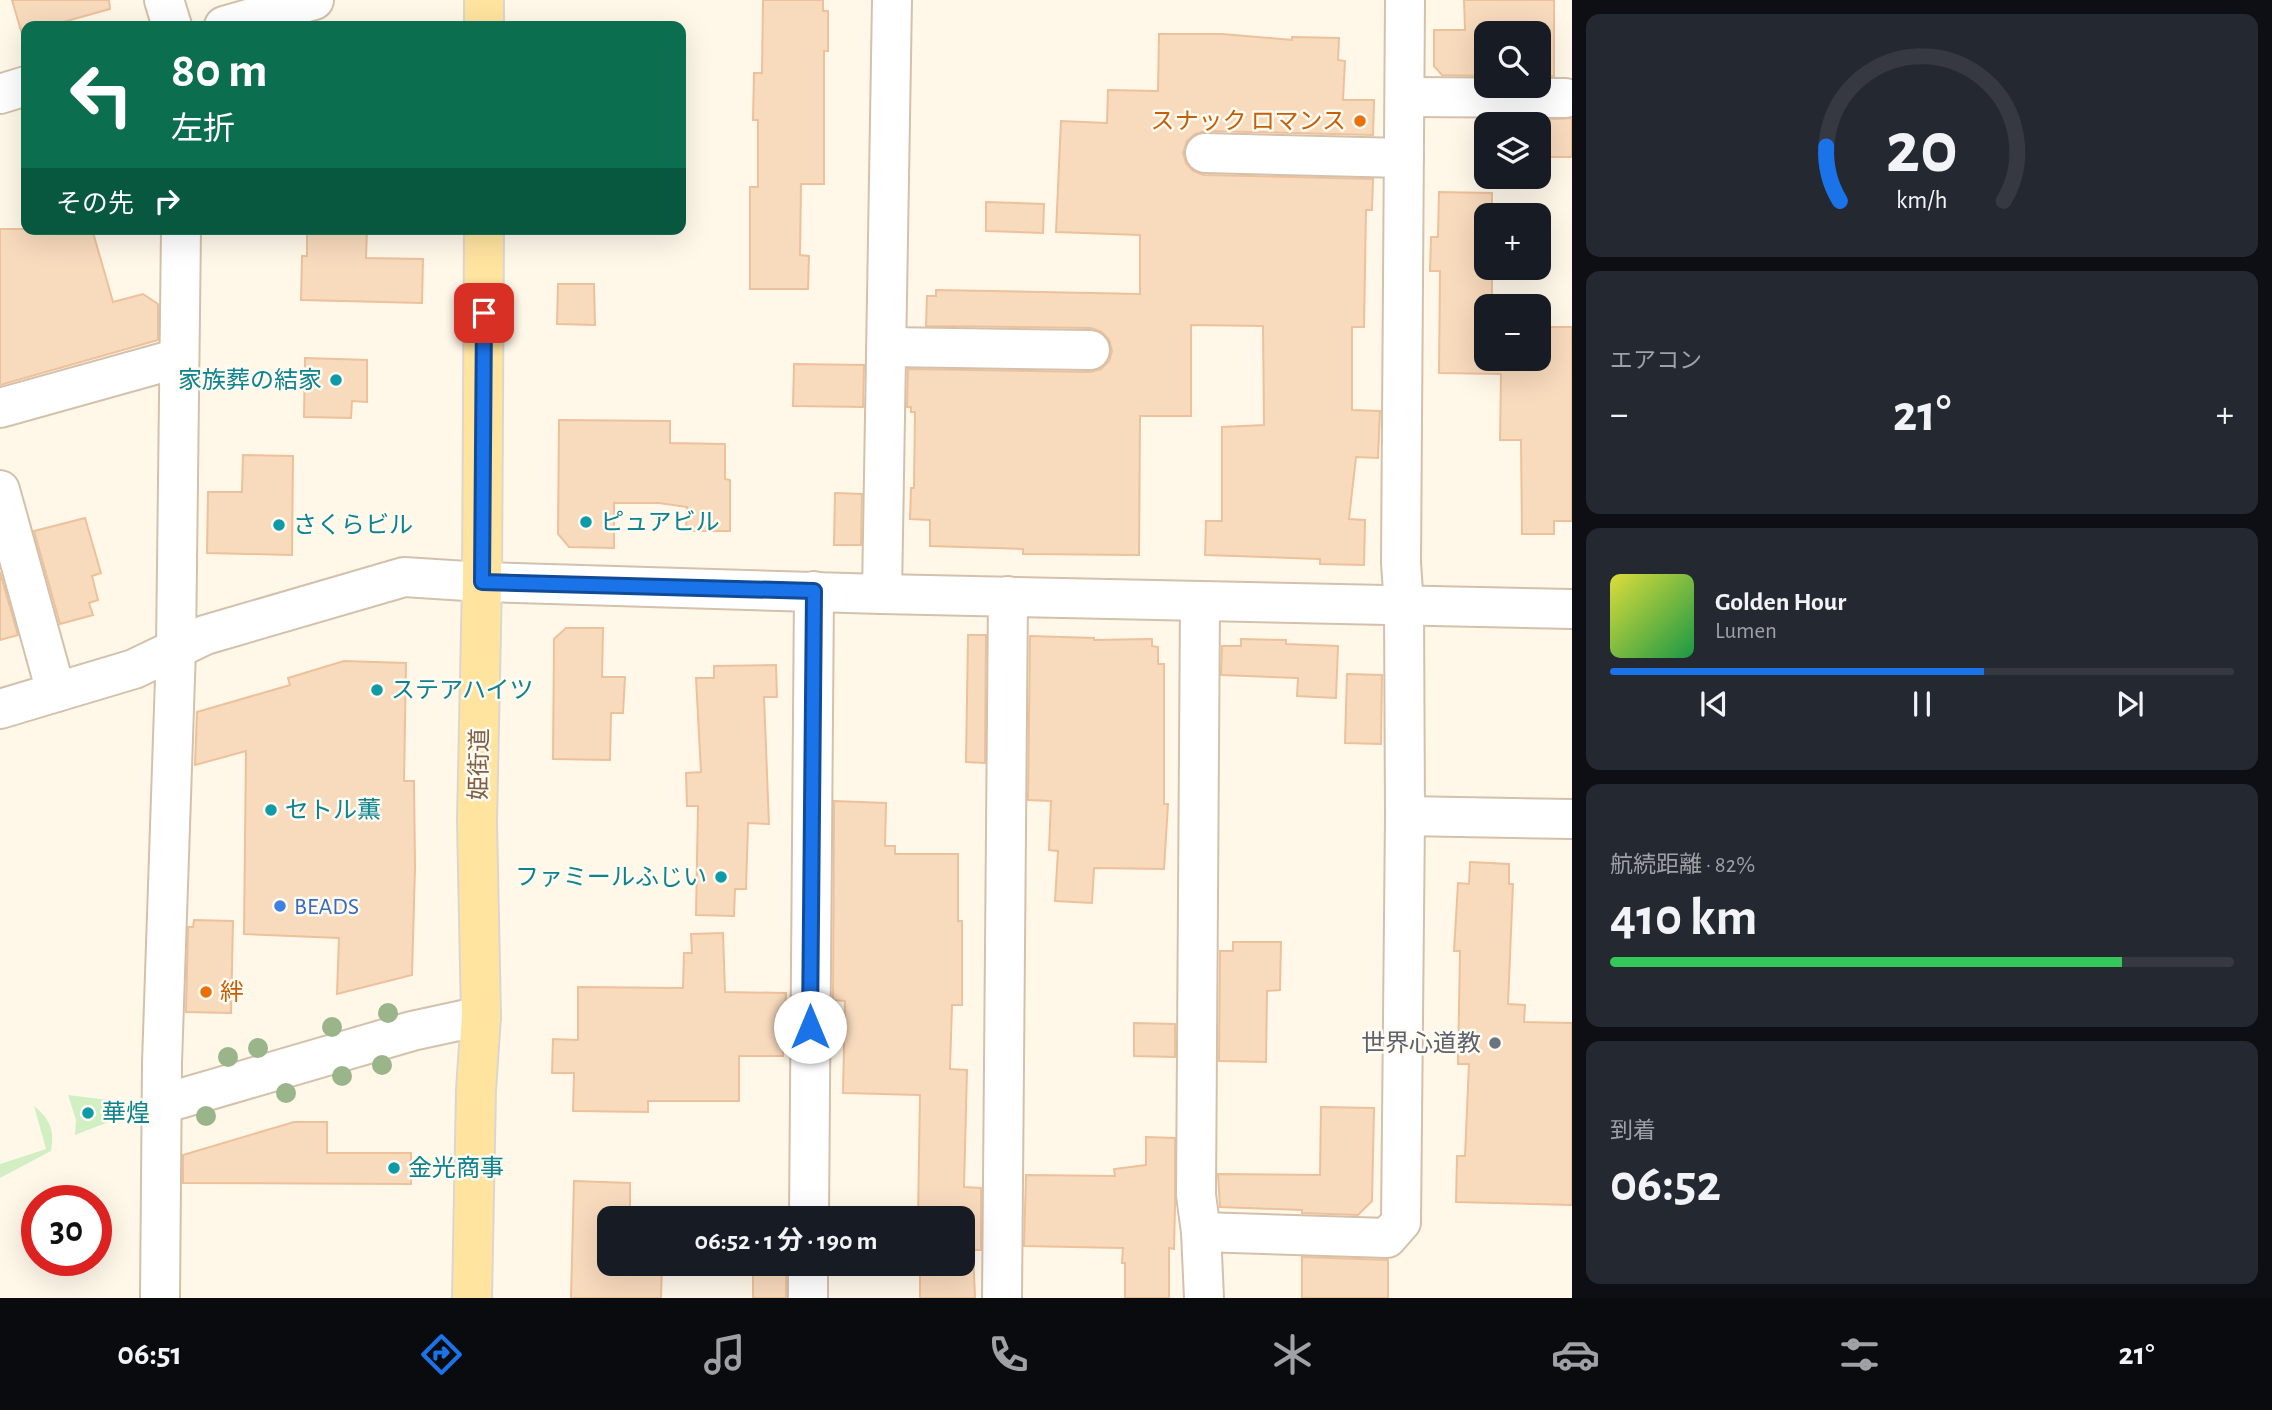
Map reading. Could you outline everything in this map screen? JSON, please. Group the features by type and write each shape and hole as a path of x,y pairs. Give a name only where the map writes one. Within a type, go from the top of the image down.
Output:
{"main road":[{"path":"484,0 484,21"},
{"name":"姫街道","path":"472,1298 476,1090 481,1016 477,821 482,582 484,235"}],"street":[{"path":"164,0 170,21"},
{"path":"241,21 314,0"},
{"path":"882,594 892,0"},
{"path":"1201,1232 1387,1238 1401,1222 1405,816 1404,606 1401,563 1405,0"},
{"path":"0,94 21,88"},
{"path":"1405,97 1565,98"},
{"path":"1205,153 1404,158"},
{"path":"160,1298 162,1104 176,649 181,235"},
{"path":"887,347 1090,350"},
{"path":"0,408 179,358"},
{"path":"0,490 56,692"},
{"path":"0,709 134,669 205,635 404,577 482,582 882,594 1572,609"},
{"path":"809,1206 814,591"},
{"path":"1002,1298 1008,596"},
{"path":"1200,601 1196,1195 1201,1232 1204,1298"},
{"path":"1405,816 1572,819"},
{"path":"162,1104 412,1031 481,1016"},
{"path":"808,1276 808,1298"}],"green space":[{"path":"68,1095 133,1103 135,1112 75,1135 76,1120"},
{"path":"34,1106 50,1125 51,1151 0,1178 0,1164 46,1149"}],"building":[{"path":"12,0 109,0 110,9 67,21 21,21 21,31"},
{"path":"763,0 823,0 823,11 828,11 828,51 824,51 824,184 801,184 800,255 809,256 808,289 750,289 750,187 758,187 758,120 753,120 754,73 762,73"},
{"path":"1464,0 1554,0 1554,76 1551,76 1551,21 1474,21 1474,76 1442,75 1434,66 1434,30 1465,30"},
{"path":"1159,34 1222,34 1292,40 1292,37 1339,38 1338,60 1345,61 1343,100 1374,100 1373,135 1206,131 1195,134 1187,141 1183,153 1186,163 1193,171 1204,175 1373,179 1372,210 1366,210 1364,327 1352,327 1352,410 1380,411 1378,458 1356,457 1349,519 1365,520 1364,565 1320,564 1320,559 1205,555 1206,521 1222,521 1222,427 1264,425 1263,326 1191,325 1191,416 1140,416 1139,555 1023,554 1023,549 930,546 930,520 910,519 911,488 914,488 915,412 911,412 911,407 907,407 908,369 1090,372 1101,369 1109,361 1112,351 1109,340 1102,332 1091,328 926,326 927,296 936,296 936,290 1140,294 1140,235 1056,232 1061,121 1107,123 1108,90 1158,91"},
{"path":"1572,118 1572,157 1551,157 1551,119"},
{"path":"1439,192 1492,193 1492,203 1474,203 1474,280 1492,280 1492,294 1474,294 1474,371 1551,371 1551,327 1572,327 1572,521 1554,521 1554,534 1522,534 1521,440 1500,440 1501,374 1439,373 1440,271 1430,271 1431,237 1438,237"},
{"path":"986,202 1044,204 1043,233 986,231"},
{"path":"0,229 21,229 21,235 94,235 113,302 143,294 158,304 158,340 0,385"},
{"path":"307,235 367,235 366,258 423,259 422,303 301,300 302,256 307,256"},
{"path":"558,284 594,284 595,325 557,324"},
{"name":"家族葬の結家","path":"305,358 367,360 367,402 352,401 351,418 304,417"},
{"path":"794,364 864,365 863,407 793,406"},
{"path":"559,420 670,421 670,443 725,444 725,479 730,480 730,531 686,531 687,507 659,503 614,503 614,548 569,547 558,534"},
{"path":"243,455 293,456 292,555 207,553 208,492 242,492"},
{"path":"835,493 862,494 861,545 834,545"},
{"path":"85,518 101,573 92,576 98,600 89,603 93,615 60,624 34,531"},
{"path":"0,572 18,635 0,640"},
{"path":"566,628 603,628 602,677 625,677 623,713 611,713 610,760 553,759 554,639"},
{"path":"968,635 986,635 985,763 966,762"},
{"path":"1030,636 1094,640 1152,639 1152,646 1158,647 1158,664 1164,664 1164,804 1168,804 1164,869 1094,868 1092,903 1055,901 1058,851 1049,850 1051,801 1028,800"},
{"path":"1241,639 1286,640 1286,644 1338,646 1336,698 1297,696 1298,678 1221,675 1222,646 1241,646"},
{"path":"344,661 406,663 404,781 414,781 415,867 412,975 337,994 339,938 244,934 246,751 195,765 197,712 290,685 288,678"},
{"path":"776,665 777,697 764,697 769,824 748,823 746,889 735,889 734,916 696,915 698,806 687,806 686,773 701,772 696,678 714,678 714,666"},
{"path":"1347,674 1382,675 1381,744 1345,743"},
{"path":"834,801 886,803 885,846 895,846 895,854 958,854 958,921 962,921 962,1005 952,1005 950,1069 967,1070 964,1187 981,1188 981,1250 975,1250 975,1206 918,1206 920,1095 843,1093 845,1001 833,1000"},
{"path":"1470,862 1509,864 1509,884 1513,884 1508,1004 1525,1005 1524,1022 1572,1023 1572,1205 1456,1202 1457,1156 1465,1156 1469,1064 1458,1064 1460,951 1454,951 1458,883 1469,884"},
{"name":"絆","path":"194,920 233,921 231,1013 186,1012 188,927 193,927"},
{"path":"723,933 725,992 786,993 783,1056 739,1056 739,1101 648,1101 648,1112 573,1111 574,1073 552,1073 553,1039 578,1040 578,987 683,988 684,953 692,953 691,934"},
{"path":"1233,942 1281,942 1280,990 1267,991 1266,1062 1219,1061 1220,951 1233,951"},
{"path":"1134,1023 1175,1024 1175,1057 1134,1056"},
{"path":"1321,1107 1374,1108 1372,1201 1358,1215 1220,1207 1218,1174 1320,1175"},
{"path":"294,1122 327,1122 327,1153 411,1153 411,1184 183,1183 183,1155"},
{"path":"1146,1137 1175,1138 1174,1249 1169,1248 1169,1298 1125,1298 1123,1248 1024,1246 1026,1175 1115,1176 1114,1169 1146,1165"},
{"path":"574,1181 630,1183 630,1206 597,1206 597,1276 662,1276 661,1298 571,1298"},
{"path":"1302,1257 1388,1260 1388,1298 1302,1298"},
{"path":"753,1276 786,1276 786,1298 753,1298"},
{"path":"920,1276 974,1276 975,1298 920,1298"}],"place":[{"name":"スナック ロマンス","path":"1360,121"},
{"name":"家族葬の結家","path":"336,380"},
{"name":"ピュアビル","path":"586,522"},
{"name":"さくらビル","path":"279,525"},
{"name":"ステアハイツ","path":"377,690"},
{"name":"セトル薫","path":"271,810"},
{"name":"ファミールふじい","path":"721,877"},
{"name":"BEADS","path":"280,906"},
{"name":"絆","path":"206,992"},
{"name":"世界心道教","path":"1495,1043"},
{"name":"華煌","path":"88,1113"},
{"name":"金光商事","path":"394,1168"}],"route":[{"path":"484,313 482,582 814,591 810,1027"}]}
